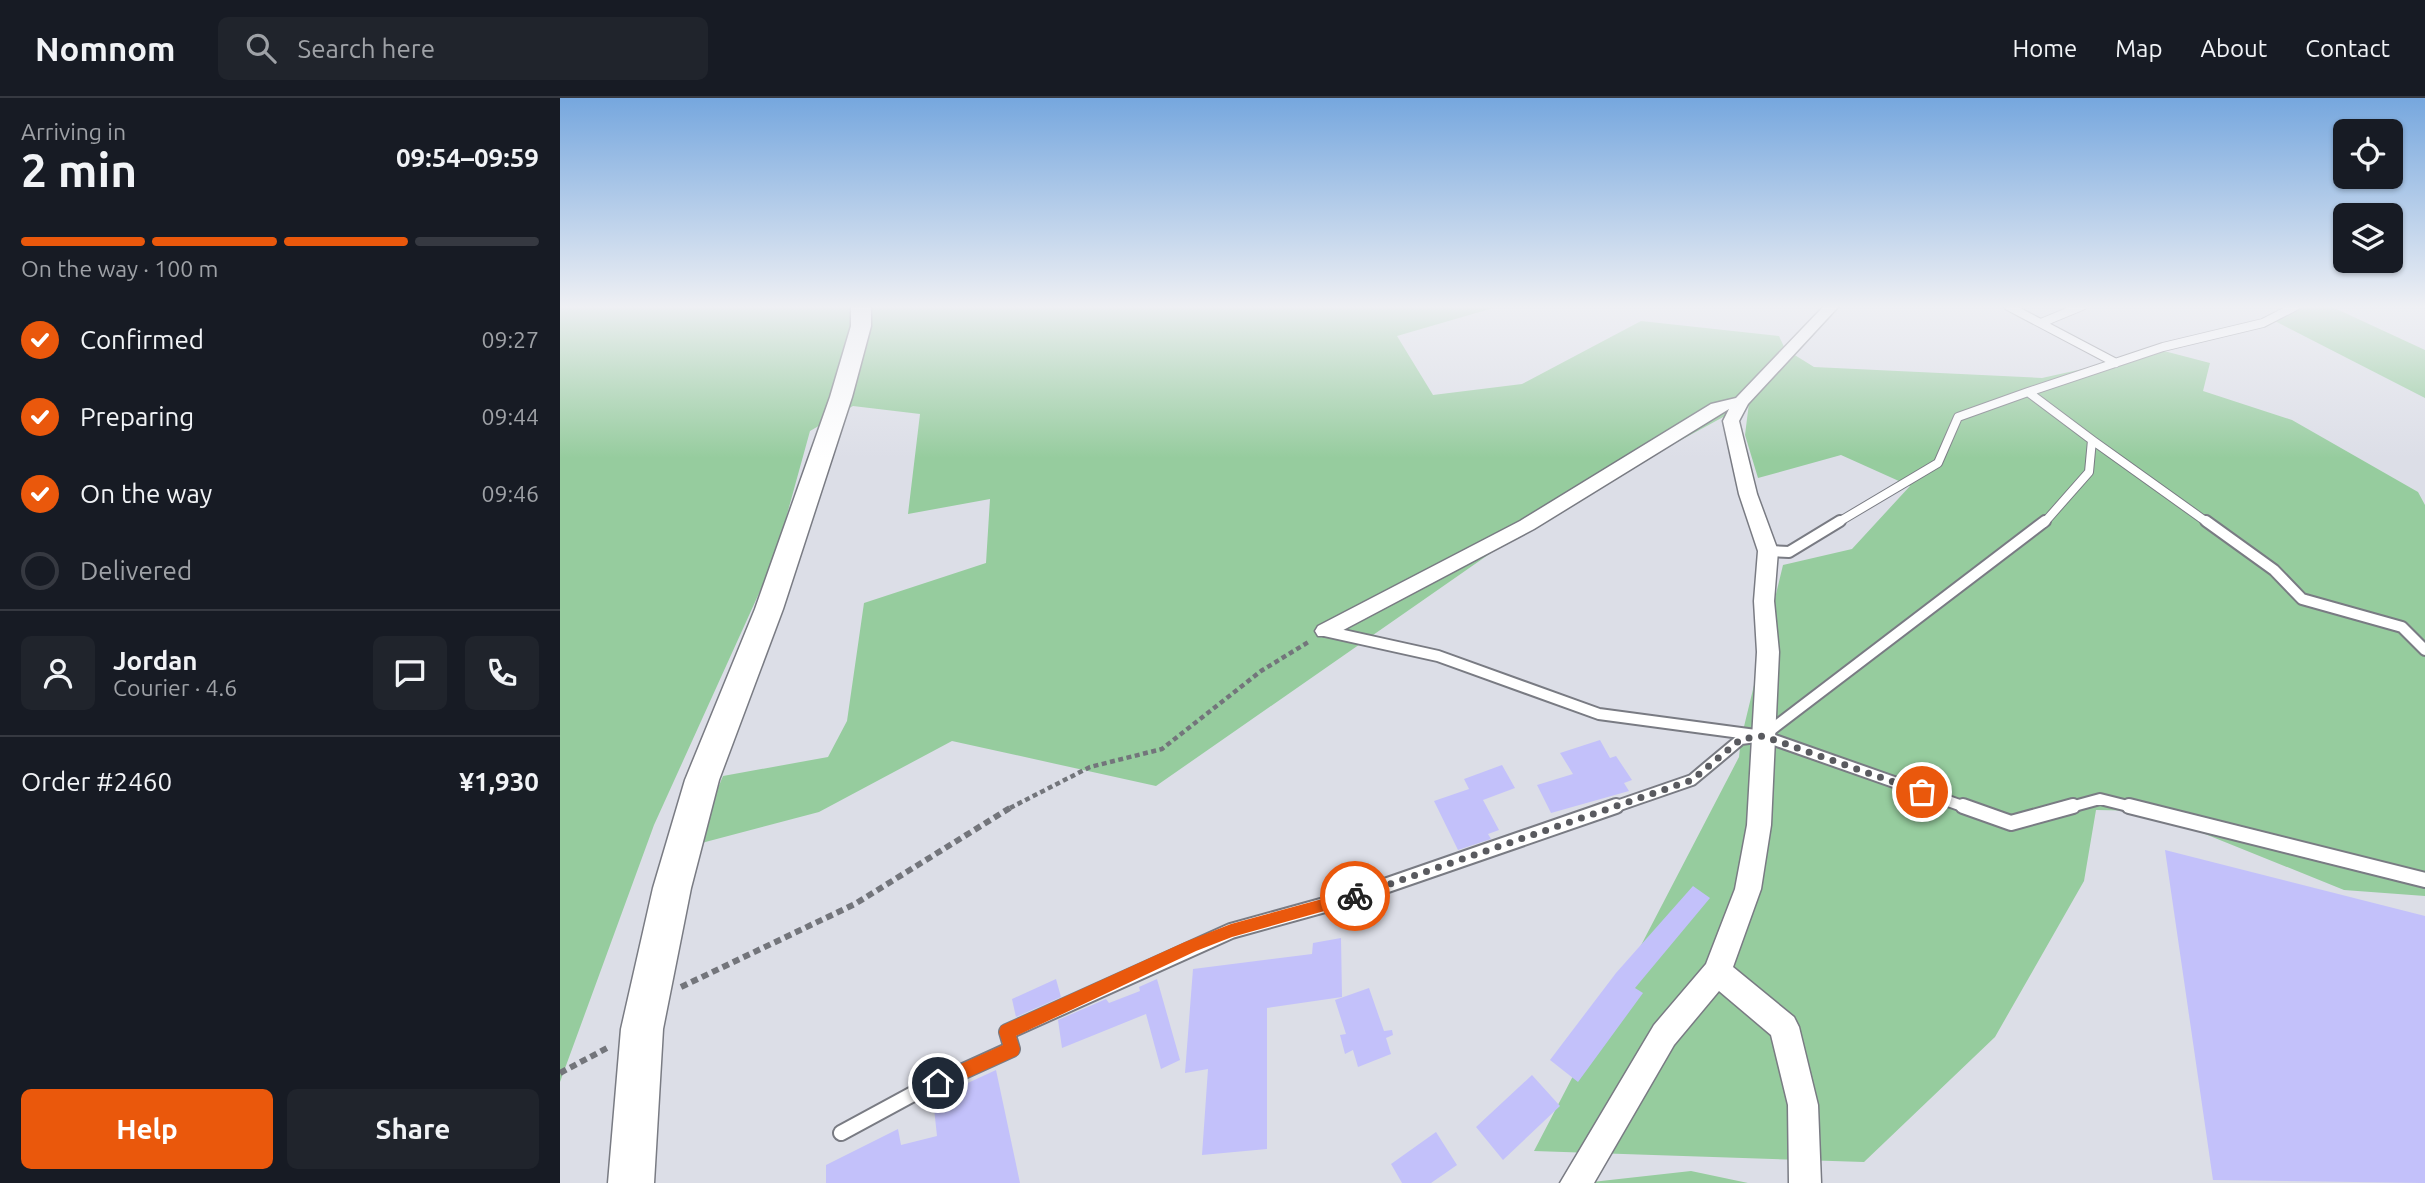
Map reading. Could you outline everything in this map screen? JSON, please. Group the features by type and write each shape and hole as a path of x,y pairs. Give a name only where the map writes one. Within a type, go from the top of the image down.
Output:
{"street":[{"path":"631,1183 645,1015 672,888 702,780 769,610 852,357"},
{"path":"1576,1183 1664,1035 1717,972 1748,889 1759,825 1768,652 1764,601 1768,551 1745,482 1731,421 1741,402 1784,357"},
{"path":"1325,631 1527,525 1717,407 1741,402"},
{"path":"1717,972 1784,1027 1803,1105 1805,1183"}],"lane":[{"path":"2104,357 2116,363"},
{"path":"1768,551 1789,552 1938,463 1958,417 2135,357"},
{"path":"2028,392 2274,570 2302,599 2402,627 2425,650"},
{"path":"842,1133 913,1094 1012,1049 1007,1032 1190,947 1231,931 1350,898 1692,780 1741,739 1763,736 2045,523 2089,472 2092,440"},
{"path":"1325,631 1438,656 1599,714 1763,736 2011,823 2099,799 2425,880"}],"path":[{"path":"560,1073 645,1015 855,904 1033,794 1090,767 1162,749 1261,671 1325,631"}],"green space":[{"path":"560,357 1410,357 1433,395 1522,384 1574,357 1797,357 1814,367 2042,378 2139,357 2186,357 2210,363 2203,391 2292,420 2418,492 2425,505 2425,896 2344,890 2148,811 2096,810 2084,881 1995,1037 1864,1162 1534,1151 1739,757 1783,565 1852,549 1910,486 1841,455 1758,478 1745,435 1749,403 1554,509 1156,786 952,741 819,812 694,845 723,776 828,757 847,721 864,603 986,563 990,499 908,514 920,414 853,406 810,431 775,558 654,825 560,1082"},
{"path":"2344,357 2425,357 2425,398"},
{"path":"1691,1171 1748,1183 1583,1183"}],"building":[{"path":"1600,740 1610,758 1616,756 1632,780 1624,783 1629,791 1551,813 1537,785 1573,774 1560,753"},
{"path":"1502,765 1515,788 1483,800 1499,830 1488,834 1491,839 1458,850 1434,801 1469,789 1464,779"},
{"path":"2165,850 2425,916 2425,1183 2213,1180"},
{"path":"1693,886 1710,898 1635,988 1643,993 1578,1082 1550,1060 1616,973"},
{"path":"1341,938 1342,997 1267,1008 1267,1149 1202,1155 1208,1069 1185,1073 1193,969 1312,954 1313,943"},
{"path":"1056,979 1061,997 1016,1017 1012,999"},
{"path":"1157,979 1180,1060 1161,1069 1146,1014 1062,1048 1058,1020 1106,999 1109,1003 1140,991 1139,987"},
{"path":"1369,988 1384,1031 1392,1030 1393,1035 1386,1038 1391,1054 1358,1067 1353,1050 1345,1054 1340,1035 1346,1034 1335,1000"},
{"path":"996,1070 1020,1183 826,1183 826,1165 898,1129 901,1145 937,1136 933,1099"},
{"path":"1532,1075 1560,1106 1503,1160 1476,1127"},
{"path":"1436,1132 1457,1165 1431,1183 1402,1183 1391,1164"}],"way so far":[{"path":"1355,896 1692,780 1741,739 1763,736 1922,792"}],"route":[{"path":"938,1083 1012,1049 1007,1032 1190,947 1231,931 1355,896"}]}
